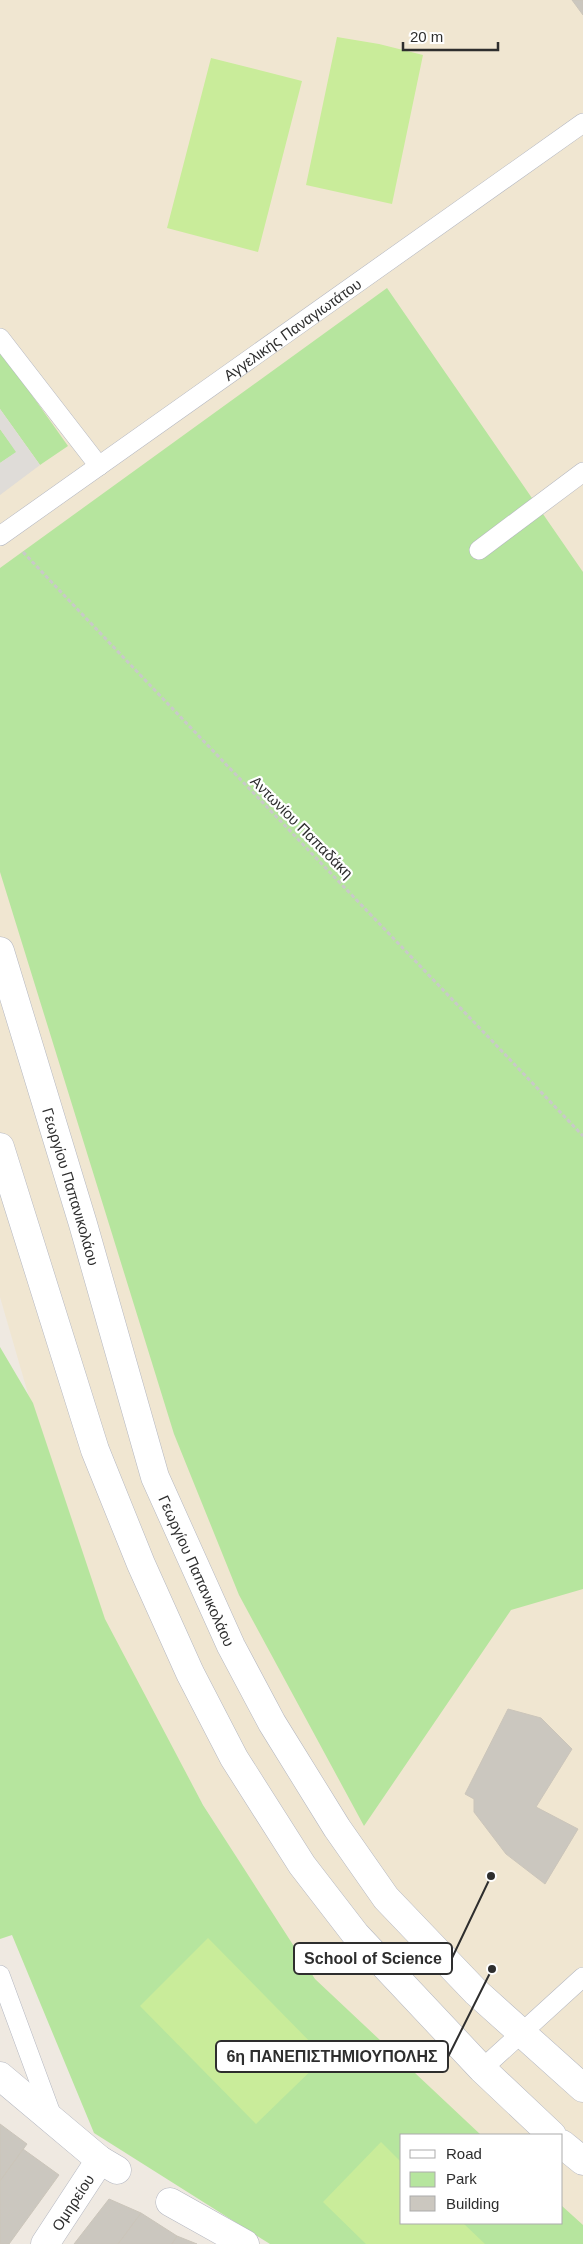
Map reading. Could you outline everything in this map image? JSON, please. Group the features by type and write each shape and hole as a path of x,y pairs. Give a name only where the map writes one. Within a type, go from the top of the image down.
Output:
{"street":[{"name":"Γεωργίου Παπανικολάου","path":"0,950 83,1224 156,1477 231,1646 272,1723 317,1796 386,1898 476,1992 521,2035 583,2088"},
{"path":"0,1147 95,1450 141,1564 182,1655 234,1758 302,1865 356,1935 482,2069 551,2134"},
{"path":"0,2076 53,2119"},
{"name":"Ομηρείου","path":"45,2244 108,2165 53,2119"},
{"path":"563,2145 583,2161"},
{"path":"170,2202 244,2244"}],"lane":[{"name":"Αγγελικής Παναγιωτάτου","path":"3,534 583,123"},
{"path":"0,338 99,466"},
{"path":"479,550 583,472"},
{"path":"0,1975 53,2119"},
{"path":"482,2069 583,1977"}],"path":[{"name":"Αντωνίου Παπαδάκη","path":"3,534 216,756 338,879 583,1136"}],"shaded area":[{"path":"0,0 583,0 583,2236 563,2216 563,2134 478,2134 312,1977 202,1803 104,1622 31,1404 0,1297"},
{"path":"0,409 40,465 0,495 0,463 16,452 0,429"}],"green space":[{"path":"337,37 379,44 423,55 392,204 306,185"},
{"path":"211,58 302,81 258,252 167,228"},
{"path":"387,288 583,572 583,1589 511,1610 364,1826 239,1595 174,1434 0,872 0,568"},
{"path":"0,350 68,446 40,465 0,409"},
{"path":"0,429 17,452 0,463"},
{"path":"0,1347 33,1403 105,1619 203,1805 315,1979 480,2134 400,2134 400,2224 563,2224 563,2207 583,2225 583,2244 270,2244 94,2133 12,1935 0,1939"},
{"path":"208,1938 325,2057 256,2124 140,2006"},
{"path":"381,2142 400,2161 400,2224 464,2224 485,2244 366,2244 323,2202"}],"building":[{"path":"572,0 583,0 583,15"},
{"path":"508,1709 541,1718 572,1749 536,1807 578,1829 545,1884 506,1854 474,1812 474,1799 465,1794"},
{"path":"0,2124 27,2144 0,2181"},
{"path":"23,2149 59,2175 9,2244 0,2244 0,2181"},
{"path":"109,2199 141,2213 118,2244 74,2244"},
{"path":"141,2213 177,2236 172,2244 118,2244"},
{"path":"177,2236 197,2244 172,2244"}],"place":[{"name":"School of Science","path":"491,1876"},
{"name":"6η ΠΑΝΕΠΙΣΤΗΜΙΟΥΠΟΛΗΣ","path":"492,1969"}]}
